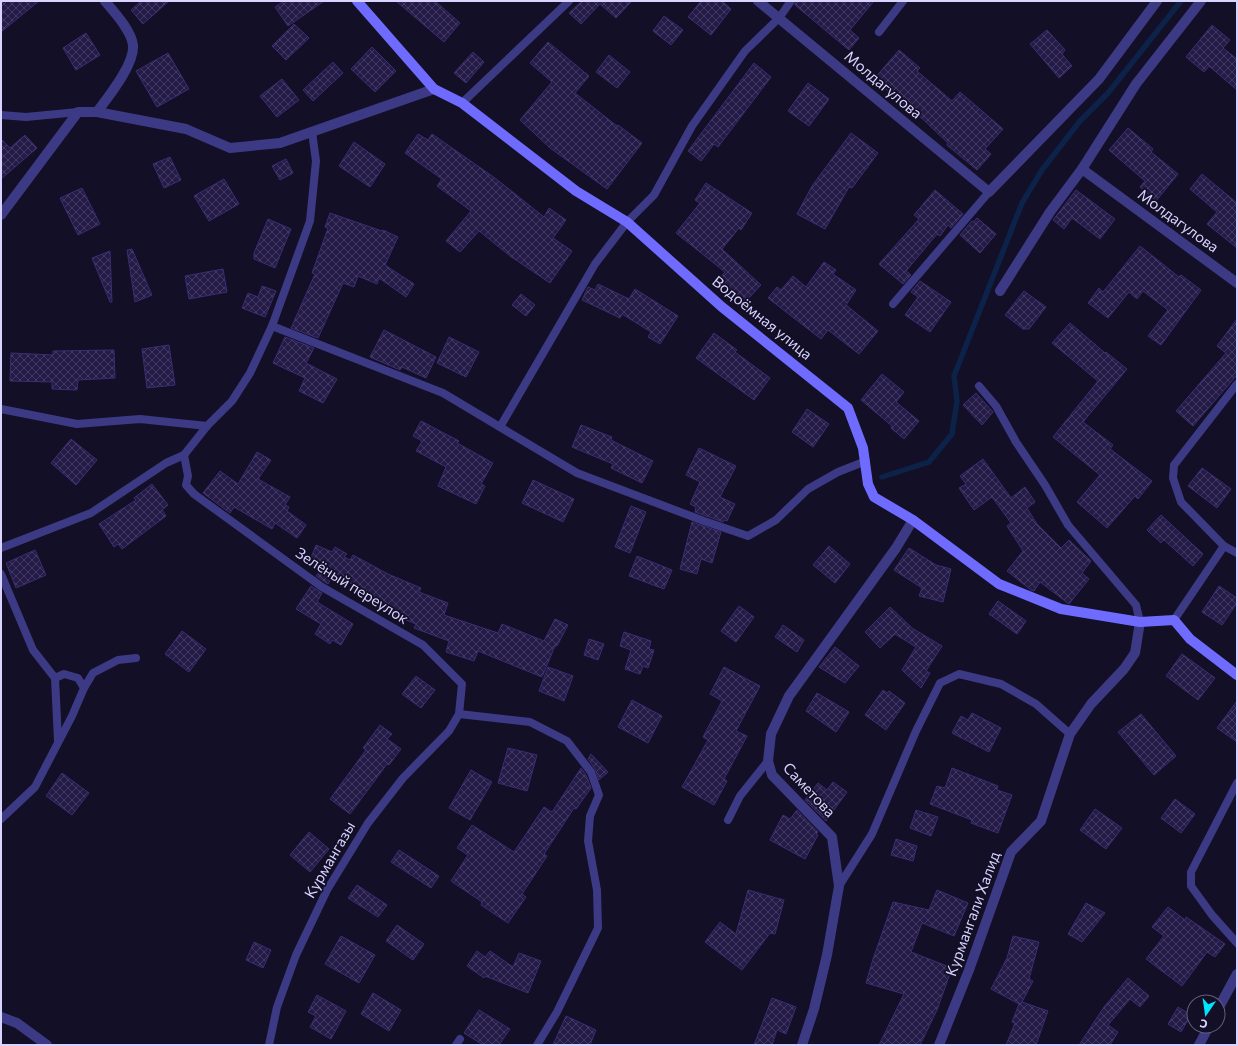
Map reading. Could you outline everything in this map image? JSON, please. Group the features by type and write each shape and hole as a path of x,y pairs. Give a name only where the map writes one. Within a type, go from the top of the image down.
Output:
{"street":[{"path":"97,112 127,69 133,45 124,24 105,1"},
{"name":"Водоёмная улица","path":"357,1 434,89 462,102 576,191 627,222 722,307 848,408 863,448 868,484 874,497 913,520 999,584 1061,610 1140,622"},
{"name":"Молдагулова","path":"758,1 989,192"},
{"path":"989,192 1099,79 1157,1"},
{"path":"1000,291 1050,212 1082,169 1136,84 1201,1"},
{"path":"1,215 78,112 97,112 186,129 230,148 280,143 434,89"},
{"name":"Молдагулова","path":"1082,169 1237,283"},
{"name":"Саметова","path":"802,1045 814,1009 827,956 839,886 832,837 772,775 768,761 771,734 789,696 896,548 913,520"},
{"path":"1140,622 1174,620 1190,639 1237,675"},
{"name":"Курмангали Халид","path":"939,1045 969,970 1011,852 1041,821 1070,734 1091,704 1124,669 1135,654 1140,622"},
{"path":"1226,994 1237,974"},
{"path":"1,1017 17,1023 47,1045"},
{"path":"1199,1045 1205,1034"}],"lane":[{"path":"462,102 569,1"},
{"path":"500,427 595,264 627,222 654,195 692,126 745,51 779,18 791,1"},
{"path":"878,32 903,1"},
{"path":"1,115 26,117 78,112"},
{"path":"1,548 91,512 166,463 184,455 207,426 232,401 250,373 272,326 310,222 316,161 312,132"},
{"path":"892,304 989,192"},
{"path":"272,326 443,393 577,472 704,521 748,536 776,520 808,489 838,472 866,461"},
{"path":"1237,384 1174,465 1173,478 1181,502 1224,546 1237,553"},
{"path":"979,386 996,406 1016,442 1045,485 1068,525 1136,605 1140,622"},
{"path":"1,409 77,424 140,419 207,426"},
{"name":"Зелёный переулок","path":"184,455 188,476 186,485 194,494 322,587 423,645 462,684 459,714"},
{"path":"1174,620 1224,546"},
{"path":"1,574 33,650 55,678 58,742"},
{"path":"1,819 35,787 84,688 93,673 118,660 136,658"},
{"path":"55,678 64,674 78,678 84,688"},
{"path":"839,886 872,834 916,731 940,683 959,674 1001,684 1036,704 1070,734"},
{"path":"459,714 530,722 567,741 591,772 599,795 590,816 588,841 597,890 598,928 557,1012 537,1045"},
{"name":"Курмангазы","path":"268,1045 277,1007 296,955 327,890 368,823 403,778 449,731 459,714"},
{"path":"728,820 740,796 768,761"},
{"path":"1237,783 1191,872 1191,886 1212,915 1237,943"}],"building":[{"path":"1,1 39,1 1,32"},
{"path":"141,1 169,1 143,24 131,10"},
{"path":"284,1 324,1 288,26 275,7"},
{"path":"396,1 435,1 460,23 444,42"},
{"path":"582,1 632,1 616,18 600,4 581,24 569,13"},
{"path":"701,1 722,1 731,9 711,35 688,17"},
{"path":"796,1 874,1 850,30 859,38 849,50 795,5"},
{"path":"664,16 683,30 671,45 653,31"},
{"path":"294,24 309,38 286,60 272,46"},
{"path":"1212,25 1230,40 1223,48 1237,59 1237,90 1209,66 1204,72 1186,57"},
{"path":"1047,30 1065,50 1062,54 1072,66 1059,78 1030,44"},
{"path":"86,33 100,55 76,70 63,48"},
{"path":"548,42 589,76 575,93 617,126 618,125 642,143 607,189 550,148 520,120 552,82 530,63"},
{"path":"372,47 396,71 375,92 351,69"},
{"path":"899,50 920,68 917,71 952,101 960,92 1003,129 985,149 991,154 977,170 947,145 948,143 912,109 911,110 874,79"},
{"path":"473,52 484,62 466,83 454,73"},
{"path":"168,53 189,89 157,107 136,71"},
{"path":"609,55 630,72 617,88 596,72"},
{"path":"333,62 343,73 313,101 303,90"},
{"path":"754,63 771,77 718,147 714,144 701,161 688,151"},
{"path":"282,79 299,100 277,117 260,96"},
{"path":"808,83 829,99 809,126 788,111"},
{"path":"1128,128 1153,149 1151,152 1178,174 1156,201 1140,187 1145,181 1109,150"},
{"path":"851,133 878,153 852,188 849,187 825,229 797,214 812,186"},
{"path":"418,134 428,140 432,134 495,178 544,217 549,208 566,220 553,238 572,251 550,283 510,256 479,231 460,252 446,241 471,211 437,186 442,179 405,153"},
{"path":"25,135 37,148 1,179 1,139 10,148"},
{"path":"354,142 385,164 370,187 339,166"},
{"path":"170,157 181,180 164,188 153,164"},
{"path":"286,159 293,173 280,180 272,166"},
{"path":"1202,174 1237,203 1237,248 1207,224 1217,212 1190,189"},
{"path":"224,179 239,204 209,221 194,196"},
{"path":"706,183 752,213 741,230 739,228 722,249 761,285 744,303 719,279 725,272 676,233 700,203 695,200"},
{"path":"82,188 100,224 78,235 60,198"},
{"path":"935,190 963,214 951,228 948,225 940,236 937,234 906,271 911,275 903,284 879,264 919,219 914,215"},
{"path":"1076,190 1115,219 1100,239 1072,218 1064,229 1053,220"},
{"path":"330,213 382,231 383,230 398,237 385,265 414,284 406,297 379,278 377,284 358,276 354,287 343,283 318,338 291,328 315,274 312,273 328,228 325,227"},
{"path":"977,218 996,234 980,253 960,235 972,221 973,222"},
{"path":"268,219 291,229 275,268 254,259 254,253"},
{"path":"1140,246 1179,277 1181,275 1201,290 1161,345 1148,336 1168,310 1143,291 1137,299 1129,292 1108,318 1088,303 1099,288 1103,292"},
{"path":"132,249 152,295 135,302 127,250"},
{"path":"110,251 112,302 110,302 92,258"},
{"path":"824,262 836,270 833,274 856,290 846,305 878,331 859,354 828,330 821,339 768,298 777,287 781,290 793,276 806,287"},
{"path":"223,269 227,292 189,299 185,276"},
{"path":"920,281 951,302 930,332 905,315 918,297 911,292"},
{"path":"598,284 629,299 635,289 678,316 660,344 648,337 651,332 622,314 620,318 582,300 588,287 595,290"},
{"path":"262,286 276,291 265,317 242,308 248,293 258,297"},
{"path":"1024,291 1046,307 1029,329 1023,329 1005,315"},
{"path":"521,294 535,305 526,316 512,305"},
{"path":"1237,319 1237,375 1193,426 1176,411 1226,353 1217,346"},
{"path":"1070,323 1105,353 1106,352 1127,369 1083,422 1113,445 1110,449 1152,481 1138,499 1135,496 1107,528 1077,502 1100,475 1053,437 1098,381 1052,343"},
{"path":"384,330 436,357 426,378 402,367 400,370 370,357"},
{"path":"714,333 737,350 735,352 770,378 754,400 696,358"},
{"path":"285,337 314,348 306,363 337,379 323,403 299,391 305,378 273,363"},
{"path":"449,337 479,352 466,377 437,363"},
{"path":"169,345 175,385 147,388 142,349"},
{"path":"114,350 115,378 78,380 77,390 52,389 52,382 10,381 11,353 53,355 53,351"},
{"path":"882,374 904,392 896,402 919,421 904,439 891,428 892,426 861,400"},
{"path":"976,393 993,412 982,425 963,405"},
{"path":"807,409 829,424 813,447 792,432"},
{"path":"421,421 459,441 457,443 493,463 481,484 485,486 476,504 438,486 446,467 416,451 422,441 413,436"},
{"path":"581,425 612,437 611,440 653,461 642,483 611,468 613,464 572,447"},
{"path":"71,439 97,460 76,485 51,463"},
{"path":"699,448 736,466 720,497 735,504 727,521 724,520 723,522 695,512 696,507 690,504 700,482 686,475"},
{"path":"257,452 271,460 258,479 290,497 285,505 289,507 287,511 306,525 297,538 275,523 272,529 234,507 230,513 203,493 220,471 238,484"},
{"path":"983,459 1011,498 1025,487 1035,502 1027,508 1037,524 1061,548 1069,540 1091,561 1082,573 1089,579 1069,604 1040,582 1034,591 1031,590 1007,571 1023,551 1007,526 1011,523 992,497 974,510 959,488 966,484 960,476"},
{"path":"1202,468 1231,489 1217,508 1188,486"},
{"path":"533,480 574,499 563,522 522,503"},
{"path":"152,484 168,505 162,510 166,516 122,549 118,544 114,547 99,524 136,500 134,498"},
{"path":"631,506 646,512 630,553 615,547"},
{"path":"1161,515 1203,554 1193,566 1164,540 1161,543 1147,530"},
{"path":"692,522 721,532 712,563 701,559 697,574 680,569"},
{"path":"316,545 332,552 335,547 347,554 344,557 350,560 353,555 388,574 421,588 419,592 448,603 444,615 498,633 502,624 544,641 555,619 568,625 557,646 555,646 542,677 478,651 474,661 446,652 449,641 414,628 416,624 379,609 382,601 334,574 328,584 316,576 322,568 309,563"},
{"path":"829,546 850,564 835,583 813,565"},
{"path":"909,548 936,565 951,569 943,602 919,596 922,588 894,570"},
{"path":"35,550 46,575 16,588 6,563"},
{"path":"637,556 672,570 664,589 629,576"},
{"path":"311,586 322,593 317,602 353,624 341,645 332,640 330,644 315,634 321,624 296,609"},
{"path":"1219,586 1237,598 1237,603 1222,625 1202,612"},
{"path":"998,601 1026,621 1017,634 989,614"},
{"path":"739,606 754,617 736,642 721,631"},
{"path":"890,607 912,628 942,646 926,671 930,673 921,688 902,670 916,647 895,634 880,648 865,632"},
{"path":"783,625 804,640 797,652 775,637"},
{"path":"182,631 206,649 189,672 165,654"},
{"path":"624,632 651,641 649,649 654,650 648,668 643,666 640,674 625,669 631,650 620,646"},
{"path":"589,639 604,644 598,660 584,655"},
{"path":"835,647 859,666 845,683 819,667"},
{"path":"1182,654 1215,678 1198,700 1166,676"},
{"path":"548,667 573,676 564,701 539,691"},
{"path":"724,667 760,686 736,731 747,736 724,779 727,781 714,805 682,787 708,740 703,737 722,701 710,694"},
{"path":"416,676 435,690 421,708 402,694"},
{"path":"883,690 887,693 889,691 905,703 886,730 865,715"},
{"path":"817,693 849,712 836,732 806,711"},
{"path":"632,700 662,716 648,743 618,727"},
{"path":"1237,701 1237,742 1217,728"},
{"path":"972,713 1001,728 989,752 952,733 961,716 968,720"},
{"path":"1141,714 1176,756 1154,775 1118,732"},
{"path":"380,725 392,734 387,739 401,749 389,765 387,764 350,814 330,799 366,750 363,748"},
{"path":"508,748 537,755 527,791 498,783"},
{"path":"591,754 608,772 599,780 595,769 588,759"},
{"path":"581,768 586,775 591,788 576,809 574,808 544,854 547,856 522,894 526,897 508,923 481,905 482,902 451,881 468,855 457,848 472,825 514,852 544,807 552,812"},
{"path":"952,768 998,786 997,790 1012,795 998,833 971,823 972,820 930,804 937,786 945,788"},
{"path":"471,770 492,782 470,820 449,808"},
{"path":"62,773 89,793 72,815 46,796"},
{"path":"833,782 847,792 826,821 805,800 818,783 827,790"},
{"path":"1175,799 1195,814 1181,833 1161,818"},
{"path":"1095,809 1122,828 1106,849 1080,830"},
{"path":"797,810 818,832 816,834 818,835 805,859 770,840 783,815 790,819"},
{"path":"916,810 938,817 931,836 910,828"},
{"path":"309,832 329,849 310,872 290,855"},
{"path":"896,839 917,846 913,861 891,855"},
{"path":"399,850 439,876 431,888 391,862"},
{"path":"357,885 387,905 378,917 348,898"},
{"path":"748,890 784,900 775,934 770,933 742,970 705,942 720,922 736,934"},
{"path":"937,890 968,903 954,936 922,923 911,952 952,968 937,1010 920,1045 879,1045 904,994 866,983 893,902 929,910"},
{"path":"1086,903 1105,913 1082,942 1068,934"},
{"path":"1168,907 1185,920 1186,917 1225,944 1215,957 1207,952 1182,986 1146,959 1164,936 1152,927"},
{"path":"397,925 424,944 413,960 386,941"},
{"path":"341,936 375,955 359,983 325,964"},
{"path":"1013,936 1039,942 1029,979 1033,981 1022,1002 1048,1011 1036,1045 1006,1045 1015,1023 1012,1022 1019,1004 991,989 1007,958"},
{"path":"254,942 271,950 263,968 246,960"},
{"path":"477,951 485,957 490,951 513,967 519,953 541,961 528,993 485,976 484,978 467,966"},
{"path":"1128,978 1149,996 1140,1007 1130,999 1108,1025 1118,1032 1110,1045 1079,1045 1104,1007"},
{"path":"373,993 401,1010 389,1031 361,1014"},
{"path":"317,995 346,1011 331,1039 310,1027 316,1016 308,1012"},
{"path":"772,998 796,1007 786,1034 777,1030 772,1045 754,1045"},
{"path":"1178,1007 1186,1012 1186,1024 1181,1032 1168,1024"},
{"path":"479,1010 510,1029 499,1045 483,1045 464,1033"},
{"path":"566,1016 596,1030 590,1045 553,1045"}],"waterway":[{"path":"882,477 929,462 952,434 957,401 954,376 1022,203 1042,170 1080,121 1108,93 1181,1"}]}
